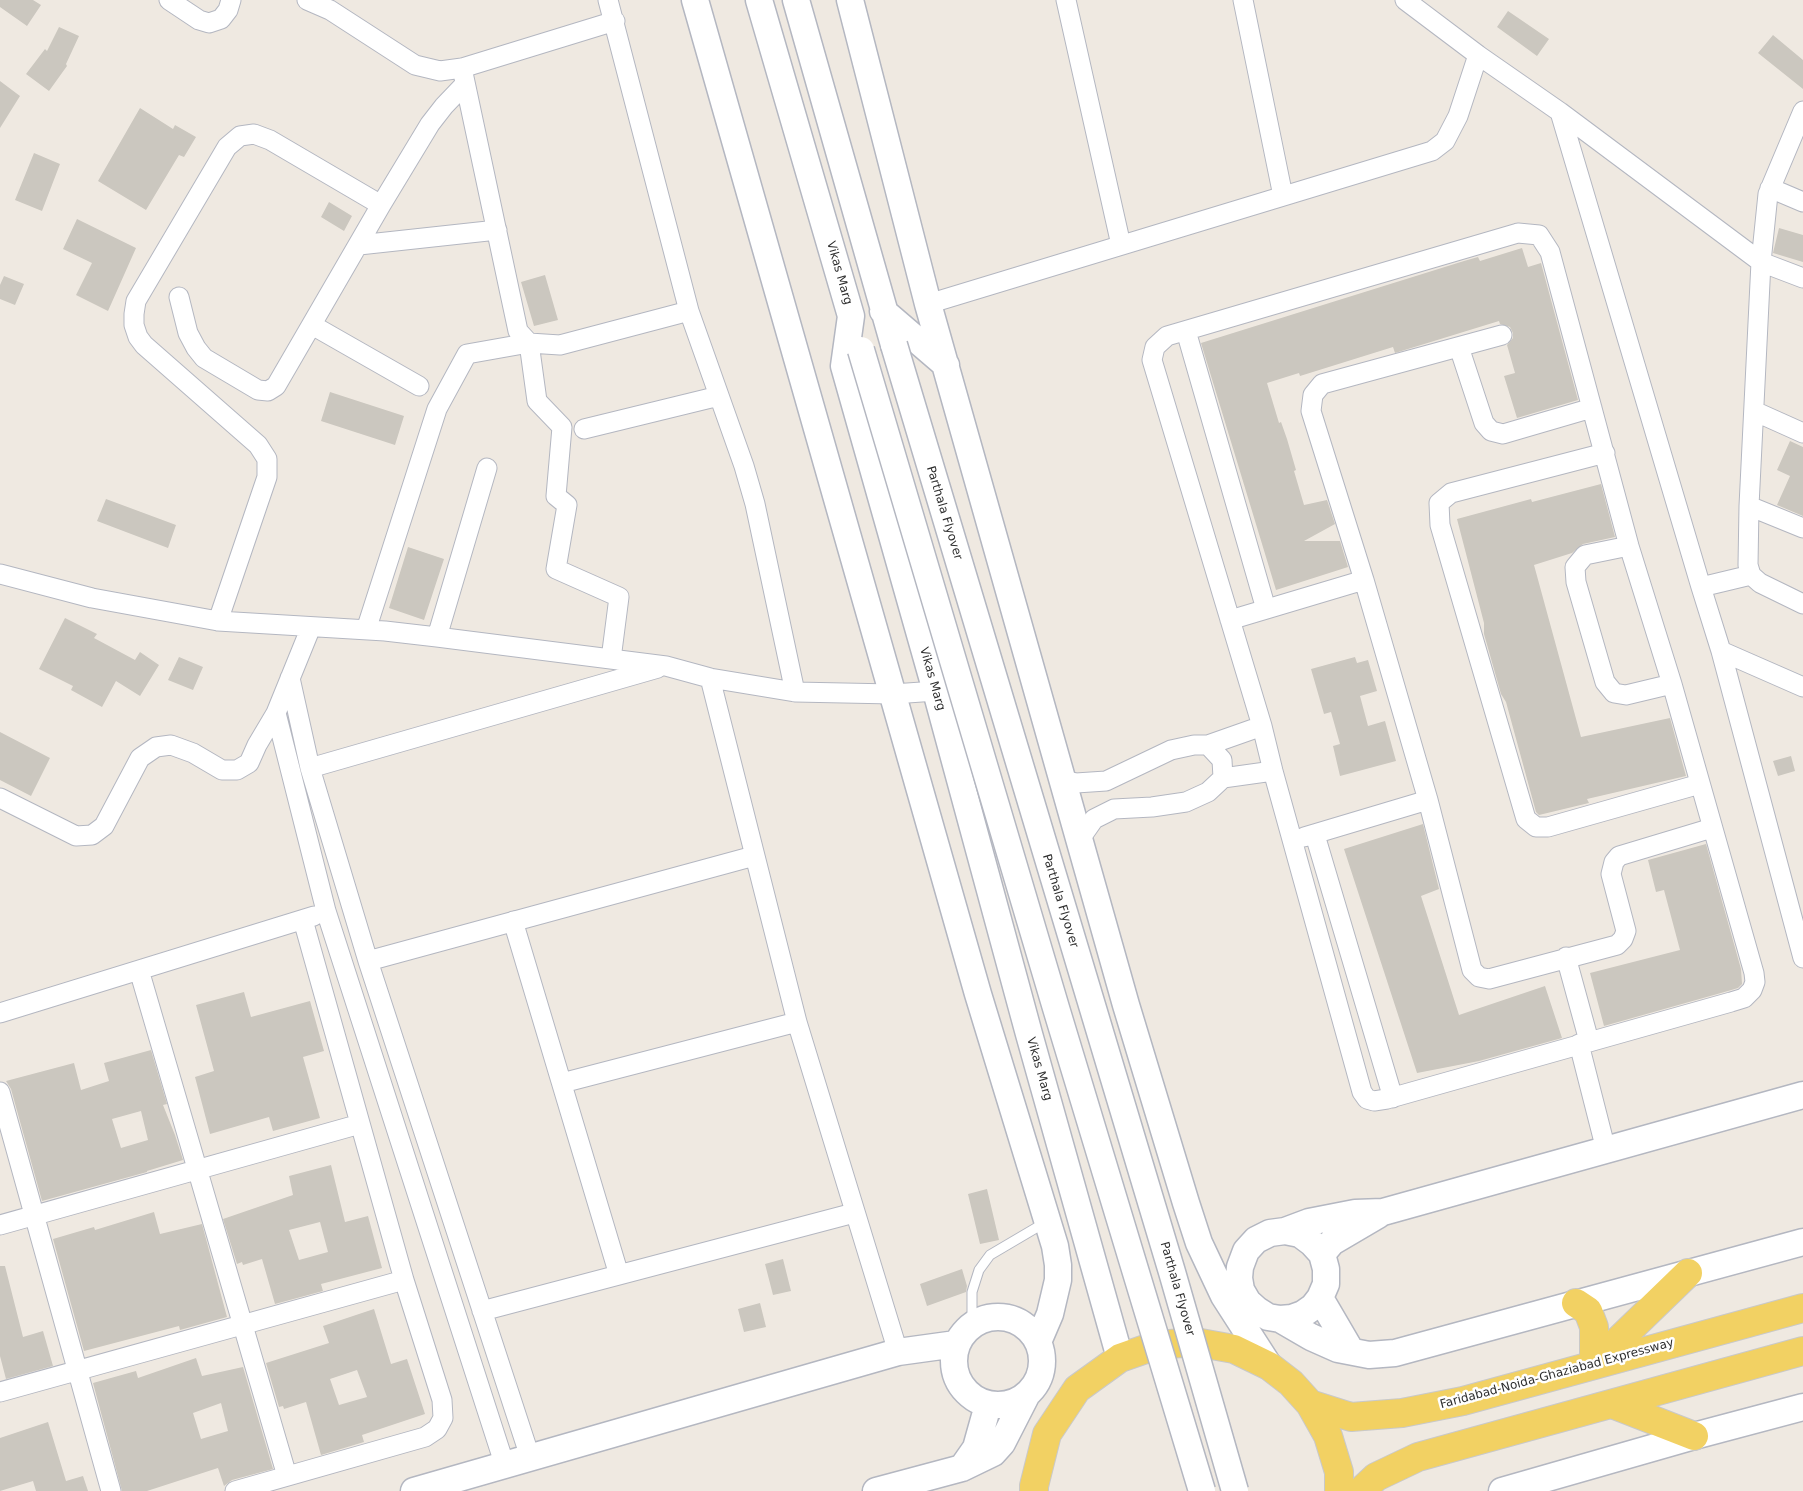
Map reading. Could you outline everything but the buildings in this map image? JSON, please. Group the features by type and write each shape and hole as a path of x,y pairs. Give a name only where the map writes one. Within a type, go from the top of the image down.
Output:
{"main road":[{"path":"695,0 978,994 1055,1246 1058,1280 1050,1314 1038,1342"},
{"name":"Vikas Marg","path":"759,0 852,316 844,366 936,690 1029,1034 1120,1358"},
{"path":"796,0 883,311 946,365"},
{"path":"850,0 928,304 946,365 1093,823 1126,1005 1199,1243 1224,1296 1262,1356 1310,1404 1328,1436 1339,1472 1339,1491"},
{"name":"Parthala Flyover","path":"883,311 1172,1272 1235,1491"},
{"path":"852,316 1056,1008 1202,1491"},
{"path":"978,994 1029,1034"},
{"path":"1006,1085 1041,1075"},
{"path":"1803,1095 1383,1212 1355,1213 1328,1218 1309,1222 1285,1231 1270,1233 1256,1240 1246,1251 1240,1267 1239,1278 1241,1290 1248,1302 1256,1310 1326,1344 1369,1355 1395,1353 1803,1242"},
{"path":"1322,1254 1332,1242 1383,1212"},
{"path":"1274,1318 1292,1318 1303,1314 1313,1307 1320,1298 1326,1284 1326,1269 1322,1254 1300,1234 1285,1231"},
{"path":"1203,1253 1240,1267"},
{"path":"1594,1364 1688,1273"},
{"path":"1320,1298 1351,1351"},
{"path":"1576,1303 1588,1311 1594,1327 1594,1364"},
{"path":"1360,1491 1376,1477 1418,1457 1799,1353 1792,1311"},
{"name":"Faridabad-Noida-Ghaziabad Expressway","path":"1310,1404 1350,1417 1402,1413 1463,1401 1792,1311"},
{"path":"414,1491 898,1352 964,1335 989,1317 1004,1317 1018,1321 1030,1330 1038,1342 1042,1356 1042,1371 1036,1384 1026,1396 1002,1443 994,1453 962,1468 876,1491"},
{"path":"1262,1356 1274,1318"},
{"path":"964,1335 953,1358 955,1373 961,1386 970,1396 988,1405 1005,1405 1026,1396"},
{"path":"1032,1489 1047,1434 1077,1389 1120,1358 1157,1345 1195,1342 1262,1356"},
{"path":"1612,1404 1694,1436"},
{"path":"962,1468 976,1448 988,1405"},
{"path":"1502,1491 1803,1407"}],"street":[{"path":"170,0 198,20 209,23 221,19 228,10 231,0"},
{"path":"307,0 329,5 415,65 464,76 615,21"},
{"path":"608,0 689,311 744,466 795,692"},
{"path":"1066,0 1121,245"},
{"path":"1243,0 1283,196"},
{"path":"1405,0 1560,112 1761,262 1803,278"},
{"path":"928,304 1432,151 1445,141 1458,116 1478,54"},
{"path":"179,297 188,333 204,358 258,390 268,391 276,386 430,124 464,76"},
{"path":"464,76 518,331 529,343 537,401 562,427 556,496 567,505 556,569 619,596 611,659"},
{"path":"1560,112 1721,650 1803,958"},
{"path":"1802,117 1768,194 1761,262 1749,506 1748,565 1751,576 1760,583 1803,604"},
{"path":"218,620 267,476 267,459 258,446 144,345 138,337 134,325 136,301 227,147 240,136 254,134 270,140 381,205"},
{"path":"1770,188 1803,202"},
{"path":"359,245 496,230"},
{"path":"1518,233 1539,235 1550,252 1629,546 1672,684 1754,973 1755,982 1752,990 1744,998 1393,1098 1380,1101 1367,1099 1362,1092 1262,726 1152,360 1155,347 1167,336 1186,331 1518,233"},
{"path":"366,630 437,409 467,354 529,343 560,345 689,311"},
{"path":"312,325 419,386"},
{"path":"1186,331 1266,609"},
{"path":"1502,335 1322,384 1313,395 1311,411 1364,580 1428,800 1472,970 1479,977 1489,979 1617,945 1623,939 1626,931 1611,874 1614,862 1619,856 1712,828"},
{"path":"1459,347 1484,422 1491,432 1503,434 1592,408"},
{"path":"584,429 719,396"},
{"path":"1754,411 1803,433"},
{"path":"1605,453 1451,493 1439,503 1440,526 1526,819 1536,827 1548,827 1700,784"},
{"path":"437,637 487,468"},
{"path":"1749,506 1803,528"},
{"path":"1629,546 1585,556 1575,567 1576,582 1605,682 1614,693 1626,695 1672,684"},
{"path":"0,574 92,598 218,620 437,637 666,666 710,678 795,692 893,694 936,690"},
{"path":"1701,587 1751,576"},
{"path":"1230,620 1364,580"},
{"path":"0,798 76,836 92,835 104,826 140,758 156,747 171,745 194,754 222,770 237,770 249,764 257,744 276,714 311,627"},
{"path":"1721,650 1803,687"},
{"path":"310,768 666,666"},
{"path":"290,678 310,768 350,902 482,1311 518,1461"},
{"path":"710,678 797,1022 898,1352"},
{"path":"276,714 326,911 518,1461"},
{"path":"1080,782 1106,781 1171,750 1194,744 1208,745 1262,726"},
{"path":"1208,745 1222,760 1223,778"},
{"path":"1093,823 1114,809 1152,807 1186,802 1208,792 1223,778 1273,771"},
{"path":"1080,782 1102,783 1109,790 1112,801 1093,823"},
{"path":"1292,841 1428,800"},
{"path":"1315,834 1393,1098"},
{"path":"368,961 754,856"},
{"path":"0,1013 303,920 350,902"},
{"path":"235,1491 425,1437 437,1429 443,1418 442,1400 404,1280 303,920"},
{"path":"513,921 619,1275"},
{"path":"1566,958 1606,1150"},
{"path":"139,970 286,1476"},
{"path":"562,1083 797,1022"},
{"path":"0,1092 111,1491"},
{"path":"0,1225 360,1124"},
{"path":"482,1311 854,1213"},
{"path":"0,1392 404,1280"}],"lane":[{"path":"964,1335 972,1292 979,1270 990,1256 1048,1222"}]}
